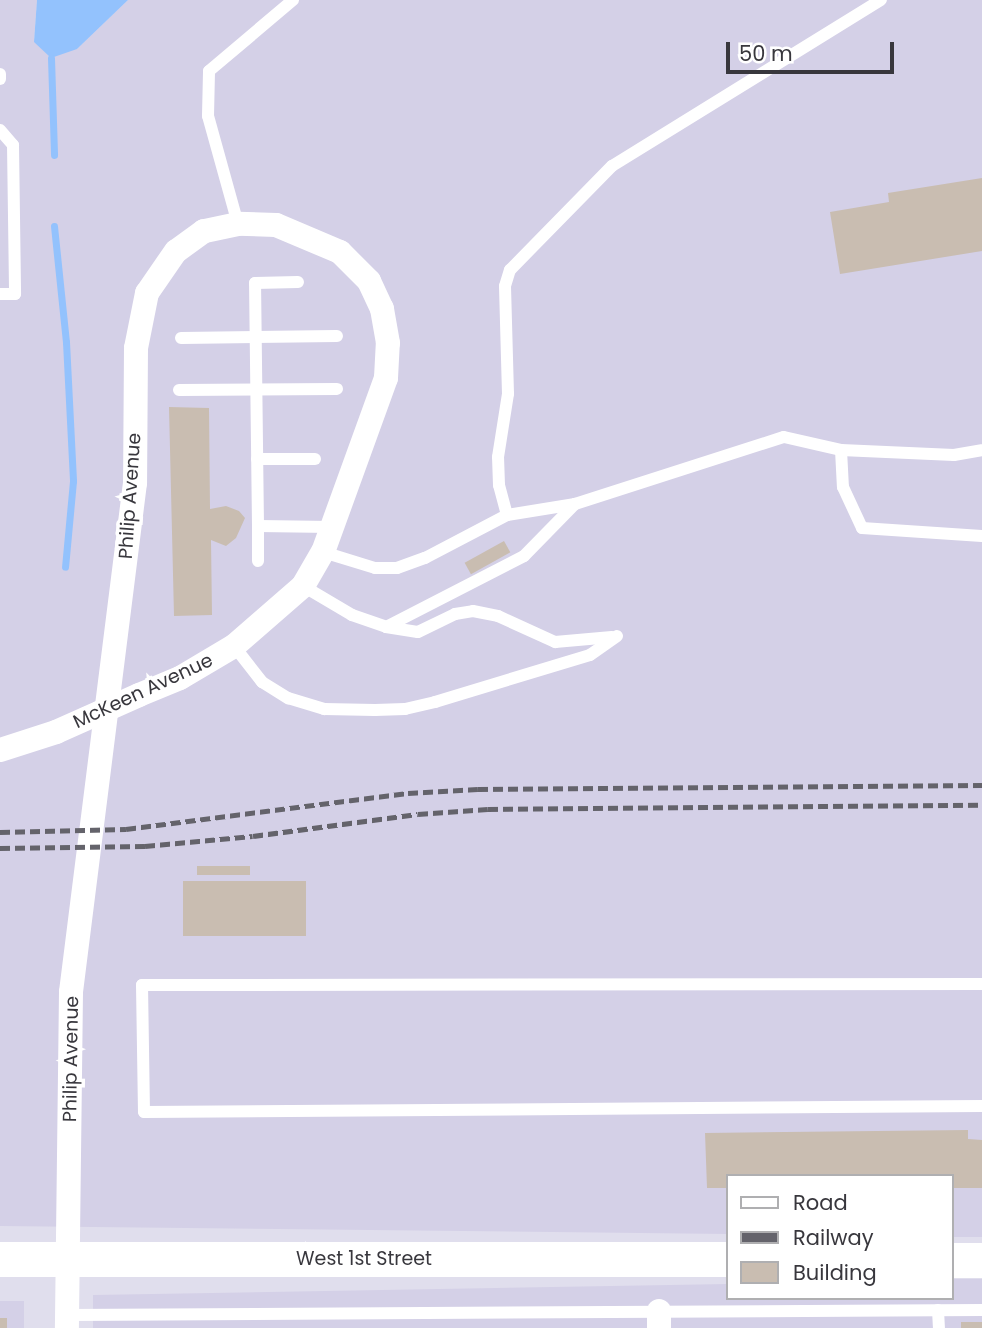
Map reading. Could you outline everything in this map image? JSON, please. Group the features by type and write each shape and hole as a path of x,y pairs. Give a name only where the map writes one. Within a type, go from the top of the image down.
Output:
{"street":[{"name":"Philip Avenue","path":"67,1321 71,992 135,483 136,348 147,293 176,251 204,231 238,224 276,225 340,252 369,281 382,309 388,343 386,378 323,552 303,586 275,613"},
{"name":"McKeen Avenue","path":"0,750 56,732 180,678 234,646 275,613"},
{"name":"West 1st Street","path":"0,1259 726,1259"},
{"path":"954,1259 982,1259"}],"lane":[{"path":"238,224 208,116 209,71 293,0"},
{"path":"507,515 499,485 498,457 508,394 505,286 510,270 612,166 881,0"},
{"path":"0,130 13,145 15,295 0,294"},
{"path":"258,561 255,283 298,282"},
{"path":"181,338 337,336"},
{"path":"179,390 337,388"},
{"path":"323,552 375,568 397,568 425,558 507,515 575,504 784,437 841,450 954,455 982,450"},
{"path":"841,450 843,487 862,528 982,536"},
{"path":"257,459 315,459"},
{"path":"386,626 524,556 575,504"},
{"path":"258,526 332,527"},
{"path":"234,646 262,682 288,698 324,709 375,710 405,709 448,698 590,654 617,636 555,642 498,616 473,611 455,614 418,632 386,626 352,615 303,586"},
{"path":"982,984 142,985 144,1112 982,1106"},
{"path":"938,1310 939,1328"},
{"path":"67,1321 659,1320 982,1310"}],"shaded area":[{"path":"0,0 37,0 34,42 77,49 128,0 982,0 982,1237 954,1237 954,1174 726,1174 726,1234 0,1226"},
{"path":"954,1279 982,1279 982,1328 93,1328 93,1295 726,1284 726,1300 954,1300"},
{"path":"0,1301 24,1301 24,1328 0,1328"}],"water":[{"path":"37,0 128,0 77,49 51,58 34,42"}],"building":[{"path":"982,178 982,251 840,274 830,212 889,202 888,193"},
{"path":"169,407 209,408 210,509 226,506 239,511 245,518 236,538 226,546 211,540 212,615 174,616"},
{"path":"504,541 510,552 471,574 465,563"},
{"path":"197,866 250,866 250,875 197,875"},
{"path":"183,881 306,881 306,936 183,936"},
{"path":"968,1130 968,1139 982,1140 982,1188 954,1188 954,1174 726,1174 726,1188 707,1188 705,1133"},
{"path":"0,1318 7,1318 7,1328 0,1328"},
{"path":"961,1322 982,1322 982,1328 961,1328"}],"waterway":[{"path":"51,58 54,155"},
{"path":"54,226 66,342 73,481 65,567"}],"railway":[{"path":"0,832 126,829 408,793 478,789 982,785"},
{"path":"0,848 145,846 253,836 418,814 488,809 982,805"}]}
